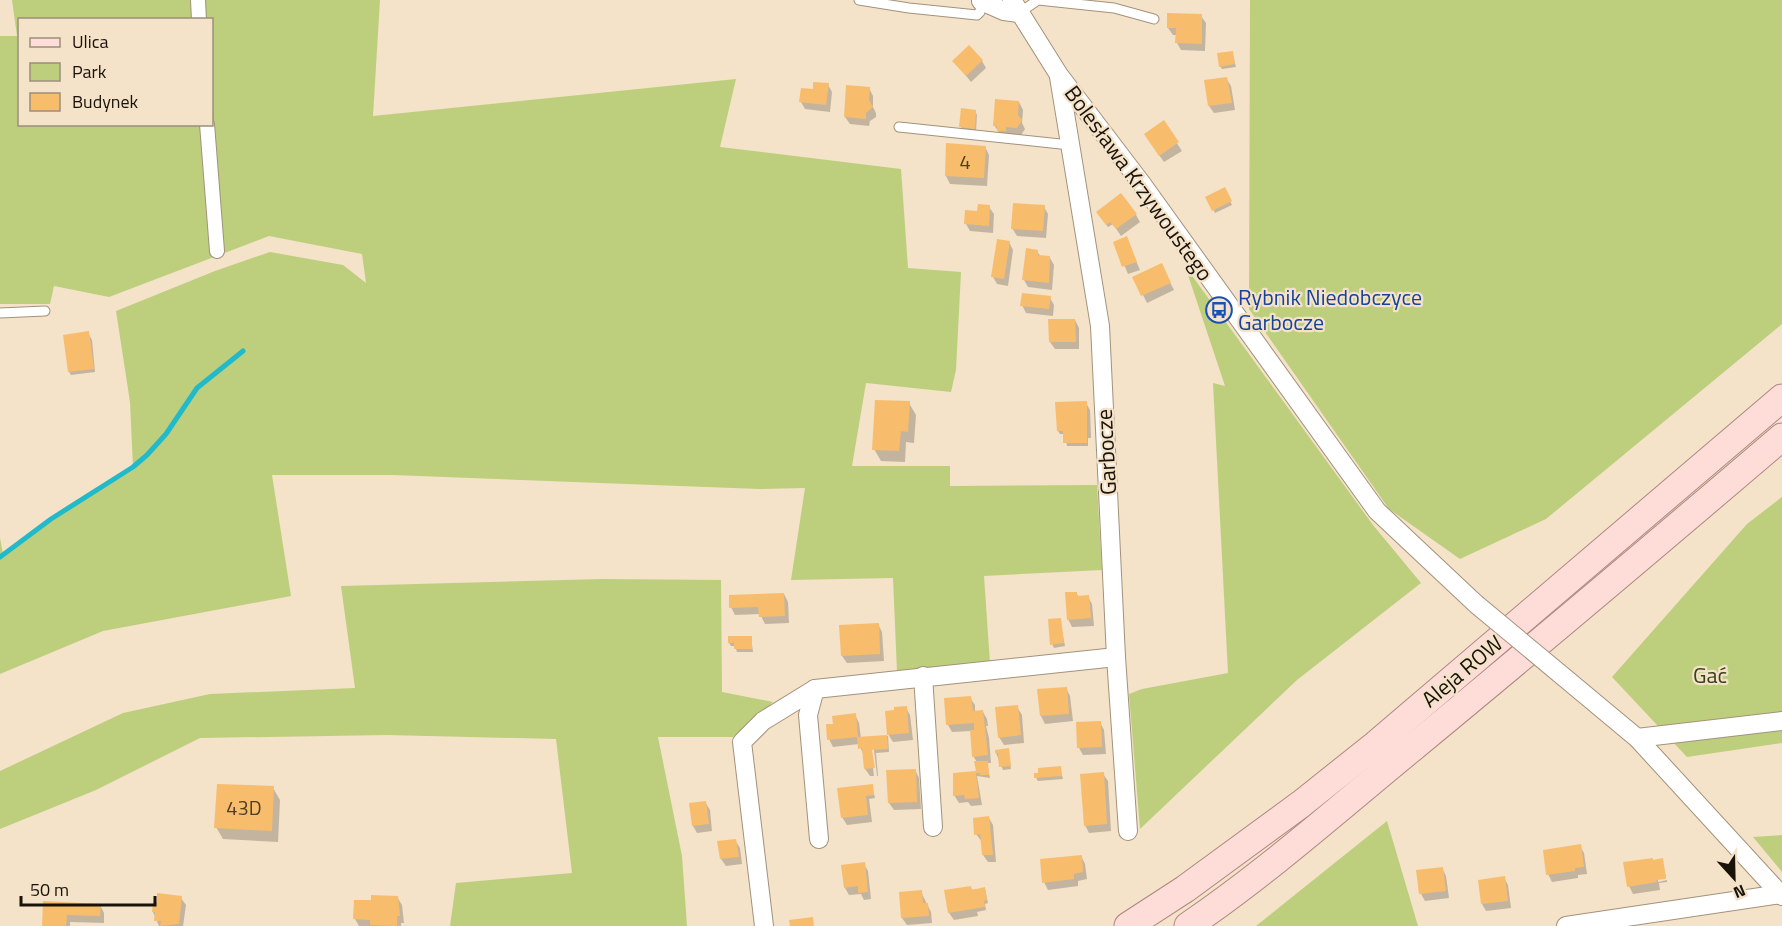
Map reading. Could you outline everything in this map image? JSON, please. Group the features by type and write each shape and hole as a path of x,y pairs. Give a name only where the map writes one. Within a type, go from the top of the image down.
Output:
{"main road":[{"name":"Aleja ROW","path":"1128,926 1185,889 1292,811 1375,745 1782,398"},
{"name":"Aleja ROW","path":"1188,926 1308,834 1518,661 1782,437"}],"street":[{"path":"198,0 199,18"},
{"path":"972,0 982,0 1004,11 1016,7"},
{"name":"Bolesława Krzywoustego","path":"1016,7 1059,75 1142,184 1377,511 1476,604 1637,738 1781,895"},
{"name":"Garbocze","path":"1059,75 1100,326 1116,657 1128,831"},
{"path":"207,126 217,251"},
{"path":"764,926 742,742 763,721 815,689 1116,657"},
{"path":"923,676 933,827"},
{"path":"815,689 808,715 819,839"},
{"path":"1637,738 1782,721"},
{"path":"1566,926 1781,895"}],"lane":[{"path":"859,0 977,15 980,12 982,0"},
{"path":"1016,7 1038,0 1114,8 1154,19"},
{"path":"898,127 1070,145"},
{"path":"0,313 45,311"}],"green space":[{"path":"12,0 380,0 373,116 736,79 720,147 901,169 908,268 961,272 956,370 951,392 866,383 852,466 950,466 950,486 1097,485 1102,570 984,576 990,663 897,672 893,578 791,580 805,488 759,489 393,475 272,475 291,596 103,631 0,674 0,538 3,554 51,519 133,467 130,402 116,311 215,271 270,252 343,265 366,283 362,254 269,236 109,297 54,286 50,304 0,304 0,36 17,36"},
{"path":"1250,0 1782,0 1782,324 1546,519 1460,559 1389,509 1249,309"},
{"path":"1185,266 1373,525 1421,583 1297,680 1140,829 1129,694 1142,689 1228,673 1213,383 1225,386"},
{"name":"Gać","path":"1782,497 1782,743 1687,757 1612,677 1747,524"},
{"path":"603,579 721,580 722,692 773,702 733,737 658,737 682,856 687,926 450,926 456,883 572,873 556,739 387,735 200,738 96,790 0,829 0,771 123,713 210,694 355,688 341,586"},
{"path":"1387,821 1418,926 1256,926"},
{"path":"1782,835 1782,872 1753,837"}],"building":[{"path":"1167,13 1202,14 1202,44 1175,43 1176,28 1167,28"},
{"path":"969,45 983,60 966,76 952,61"},
{"path":"1233,51 1235,64 1219,67 1217,53"},
{"path":"1227,77 1232,103 1208,106 1204,80"},
{"path":"813,82 829,83 826,105 799,102 801,88 813,89"},
{"path":"846,85 870,87 869,100 873,107 866,113 866,119 844,117"},
{"path":"995,99 1019,101 1018,115 1022,120 1017,128 1006,127 1006,131 997,131 997,126 993,126"},
{"path":"961,108 976,110 975,129 959,127"},
{"path":"1164,120 1179,142 1159,156 1144,134"},
{"path":"946,143 986,146 984,178 945,176"},
{"path":"1225,187 1232,201 1212,211 1205,197"},
{"path":"1121,193 1137,214 1116,229 1110,222 1106,225 1096,212"},
{"path":"1013,203 1045,205 1043,231 1011,229"},
{"path":"978,204 990,205 989,226 964,224 965,210 977,211"},
{"path":"1127,236 1137,262 1122,267 1113,242"},
{"path":"997,239 1010,241 1004,279 991,277"},
{"path":"1026,248 1038,250 1038,255 1050,256 1049,283 1022,280"},
{"path":"1162,263 1171,283 1141,296 1132,277"},
{"path":"1022,293 1051,296 1049,309 1020,306"},
{"path":"1048,319 1075,319 1076,342 1049,342"},
{"path":"89,331 94,369 68,372 63,335"},
{"path":"875,400 910,401 908,432 901,431 899,451 872,450"},
{"path":"1087,401 1087,443 1063,443 1063,431 1057,431 1055,402"},
{"path":"1065,592 1077,592 1077,596 1089,595 1091,618 1067,620"},
{"path":"784,593 785,616 759,617 758,607 729,608 729,595"},
{"path":"1061,618 1064,643 1050,645 1048,619"},
{"path":"879,623 880,654 841,656 839,625"},
{"path":"728,636 752,636 752,649 734,649 734,643 728,643"},
{"path":"1067,687 1069,714 1040,716 1037,689"},
{"path":"971,696 973,711 983,710 988,755 972,757 970,730 974,730 974,723 946,725 944,698"},
{"path":"1018,705 1021,735 998,738 995,707"},
{"path":"907,706 909,733 887,735 885,711 894,710 894,707"},
{"path":"856,713 858,737 827,740 826,724 833,724 832,716"},
{"path":"1101,721 1102,747 1077,748 1076,722"},
{"path":"887,735 888,749 872,750 875,768 864,769 862,748 858,749 857,737"},
{"path":"1009,748 1011,766 999,767 998,753 995,753 995,750"},
{"path":"974,761 988,761 989,775 976,773 979,798 965,799 964,795 953,796 953,773 976,771"},
{"path":"1061,766 1062,776 1034,778 1034,773 1038,773 1038,768"},
{"path":"916,769 917,802 888,803 886,770"},
{"path":"1104,772 1107,824 1084,826 1080,774"},
{"path":"217,784 274,786 272,831 214,828"},
{"path":"873,784 874,795 866,796 868,815 841,818 837,788"},
{"path":"706,801 709,824 692,826 689,803"},
{"path":"989,816 993,855 982,855 980,834 974,835 973,818"},
{"path":"736,839 739,857 720,859 717,841"},
{"path":"1581,844 1584,867 1575,868 1575,871 1546,875 1543,850"},
{"path":"1082,855 1083,872 1074,874 1074,879 1042,883 1040,859"},
{"path":"1653,858 1653,860 1663,858 1666,879 1627,887 1623,862"},
{"path":"865,862 868,892 858,893 858,886 844,888 841,865"},
{"path":"1443,867 1446,891 1419,894 1416,870"},
{"path":"1505,876 1508,901 1481,904 1478,880"},
{"path":"971,886 972,890 985,887 987,900 984,901 985,907 948,913 944,890"},
{"path":"922,890 923,903 928,903 929,916 901,918 899,892"},
{"path":"157,893 182,896 179,924 160,926 161,921 154,921 153,902 157,902"},
{"path":"371,895 398,896 400,916 397,916 397,926 370,925 370,920 353,919 354,900 371,900"},
{"path":"43,901 101,904 100,916 67,915 66,926 42,926"},
{"path":"813,917 814,926 790,926 789,920"}],"waterway":[{"path":"0,557 51,519 133,467 166,434 197,388 243,351"}],"place":[{"name":"Rybnik Niedobczyce Garbocze","path":"1219,310"}]}
